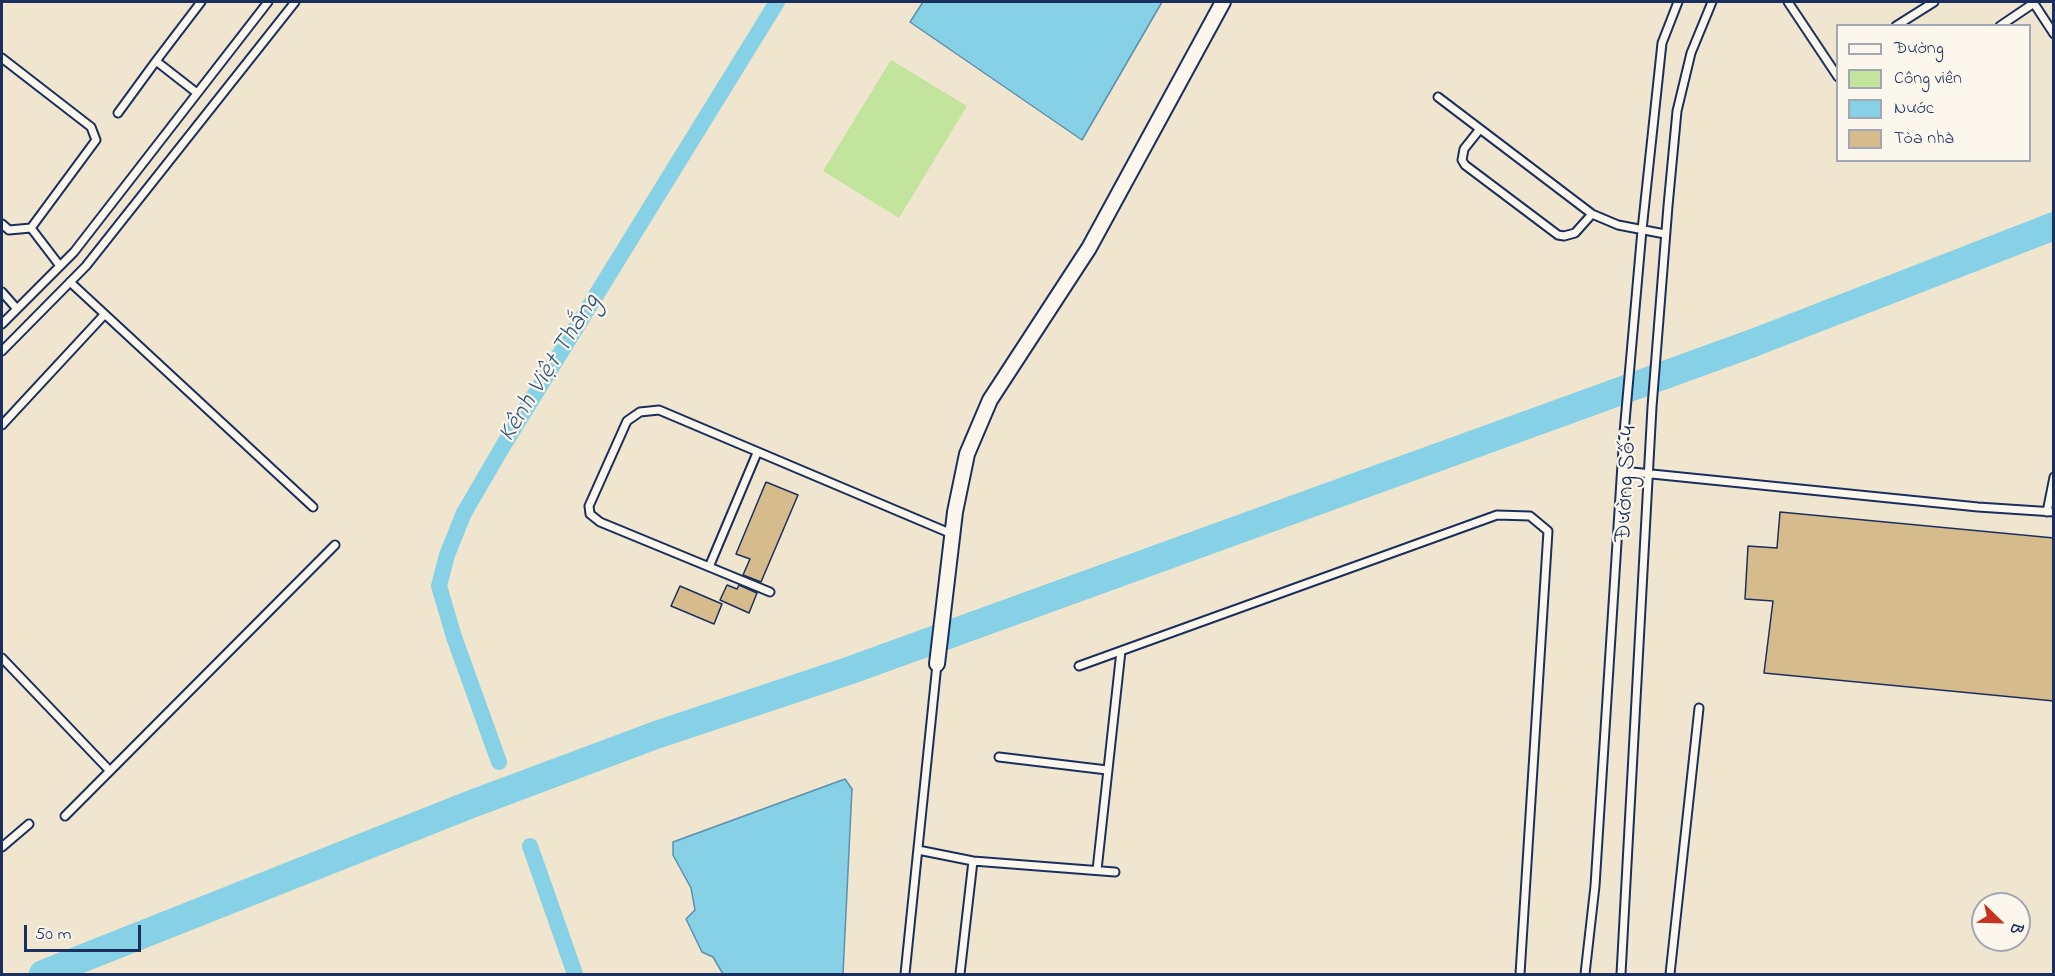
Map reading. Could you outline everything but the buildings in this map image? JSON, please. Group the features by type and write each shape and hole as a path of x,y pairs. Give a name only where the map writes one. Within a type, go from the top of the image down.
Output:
{"street":[{"path":"937,664 955,512 967,454 990,400 1089,248 1223,2"}],"lane":[{"path":"118,114 201,2"},
{"path":"2,324 74,252 268,2"},
{"path":"2,351 86,266 295,2"},
{"path":"1586,975 1595,886 1626,406 1642,230 1662,43 1678,2"},
{"name":"Đường Số 4","path":"1621,975 1648,474 1665,234 1677,111 1691,53 1712,2"},
{"path":"1788,2 1834,65"},
{"path":"1899,24 1934,2"},
{"path":"2004,24 2034,2 2054,34"},
{"path":"2,58 92,127 96,140 31,228 9,230 2,224"},
{"path":"156,61 197,93"},
{"path":"1438,97 1592,214 1618,225 1665,234"},
{"path":"1480,129 1464,149 1462,160 1465,165 1558,235 1575,233 1592,214"},
{"path":"31,228 60,266"},
{"path":"70,282 313,507"},
{"path":"2,292 17,309"},
{"path":"2,425 104,315"},
{"path":"770,592 600,522 590,514 589,506 627,421 640,412 659,410 952,534"},
{"path":"709,567 758,453"},
{"path":"1622,471 1978,507 2050,512 2054,477"},
{"path":"1079,666 1497,515 1530,516 1548,531 1520,975"},
{"path":"65,816 335,545"},
{"path":"1097,870 1121,651"},
{"path":"2,658 110,771"},
{"path":"904,975 937,664"},
{"path":"1670,975 1699,708"},
{"path":"999,757 1107,770"},
{"path":"2,847 29,824"},
{"path":"918,850 973,861 1114,872"},
{"path":"960,975 973,861"}],"shaded area":[{"path":"2,2 2053,2 2053,974 2,974"}],"green space":[{"path":"891,60 967,106 899,218 823,171"}],"water":[{"path":"923,2 1162,2 1082,140 910,22"},
{"path":"845,779 852,789 843,974 723,974 713,957 702,952 686,919 695,910 691,888 673,855 673,842"}],"waterway":[{"name":"Kênh Việt Thắng","path":"499,762 454,637 439,586 447,555 464,513 503,446 777,2"},
{"path":"43,974 469,805 656,735 851,670 1753,343 2054,226"},
{"name":"Kênh Việt Thắng","path":"530,846 575,974"}]}
